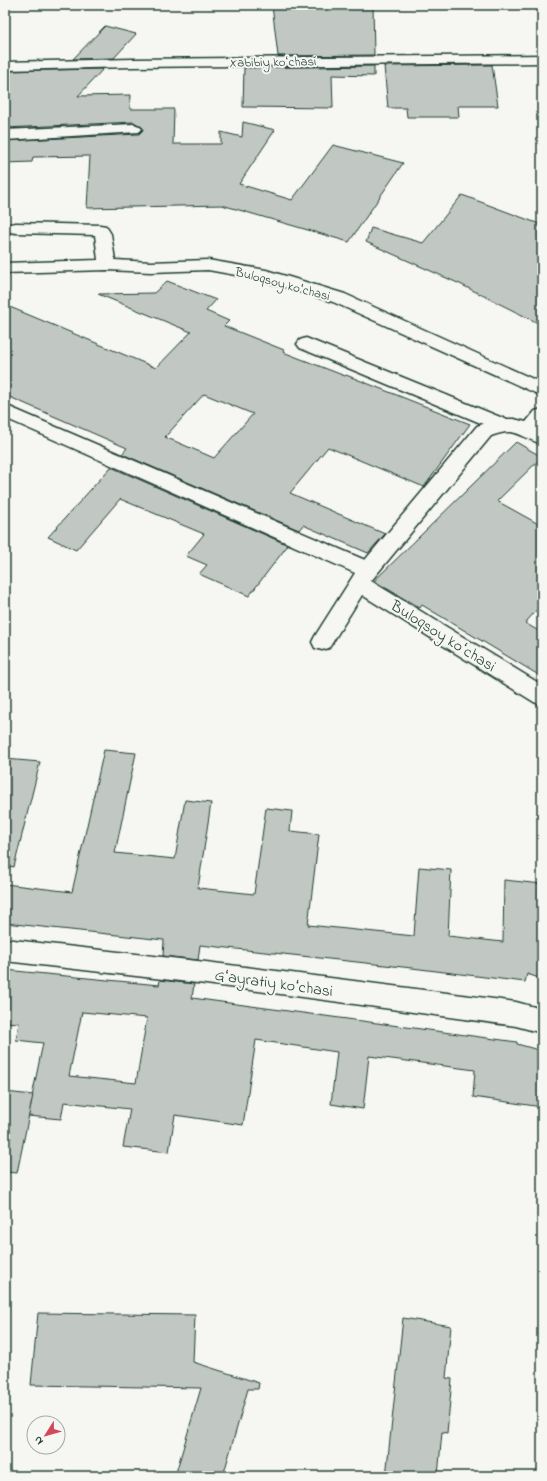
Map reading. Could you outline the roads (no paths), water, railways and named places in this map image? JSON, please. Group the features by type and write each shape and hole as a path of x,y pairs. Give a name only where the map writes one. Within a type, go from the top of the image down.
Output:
{"street":[{"name":"Xabibiy koʻchasi","path":"5,66 542,58"},
{"path":"5,135 134,129"},
{"path":"16,228 100,230 103,234 107,265"},
{"name":"Buloqsoy koʻchasi","path":"5,268 107,265 151,267 208,265 260,274 339,298 542,390"},
{"path":"306,344 500,424 518,424 535,433 542,415"},
{"name":"Buloqsoy koʻchasi","path":"5,411 364,577 542,696"},
{"path":"322,642 364,577 484,431 500,424"},
{"name":"Gʻayratiy koʻchasi","path":"5,950 221,975 516,1014 542,1021"}]}
